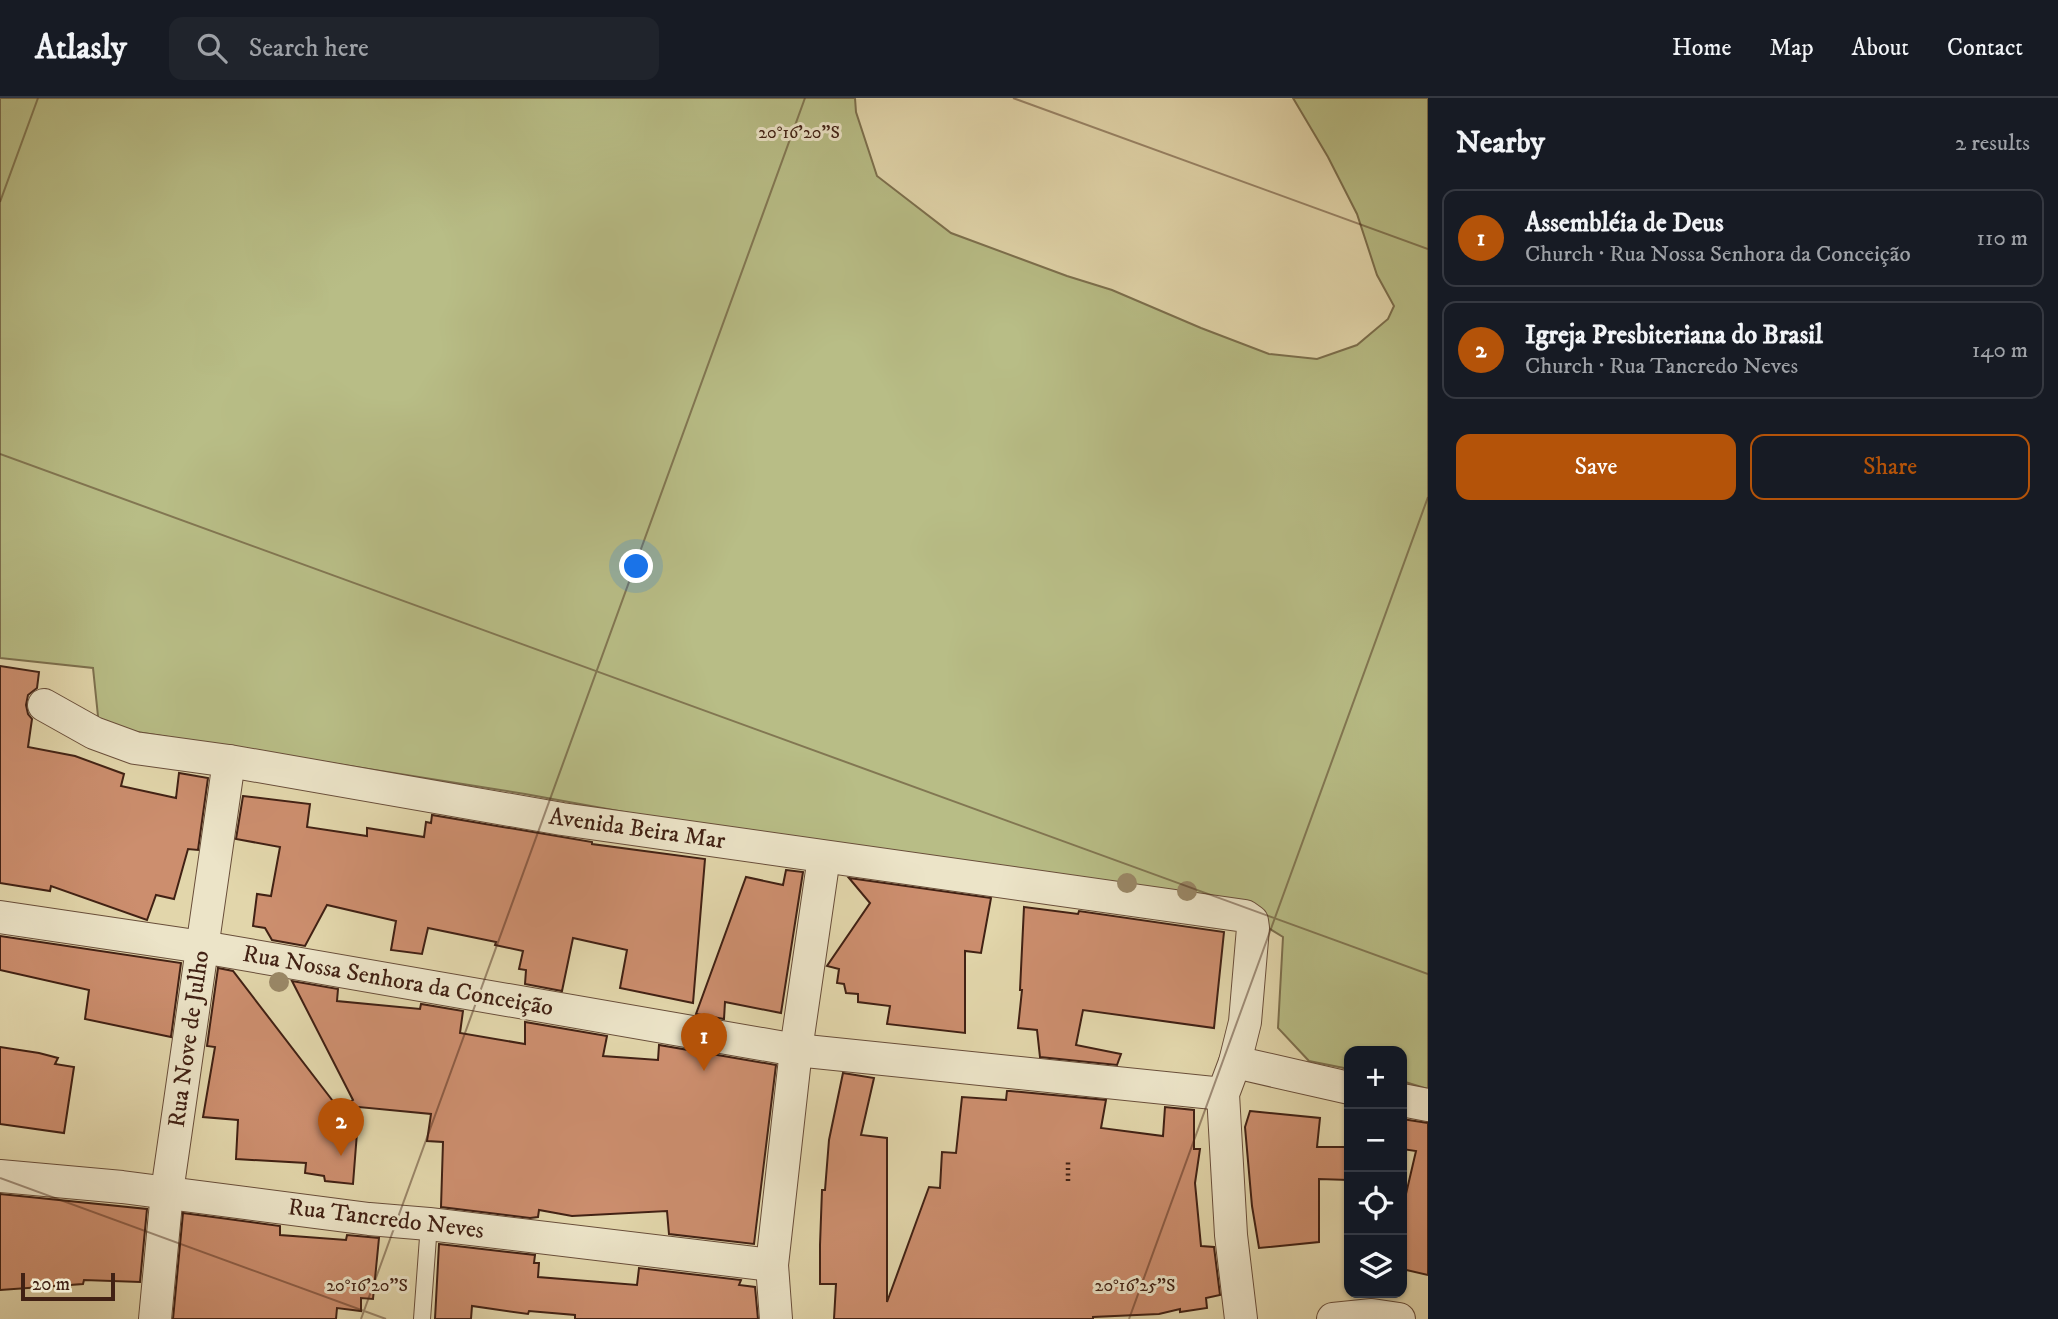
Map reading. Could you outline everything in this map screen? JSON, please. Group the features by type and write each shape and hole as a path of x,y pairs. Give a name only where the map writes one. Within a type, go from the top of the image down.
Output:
{"street":[{"name":"Avenida Beira Mar","path":"44,705 94,733 135,748 229,761 562,819 1240,913 1252,920 1253,928 1245,1023 1235,1062"},
{"name":"Rua Nove de Julho","path":"155,1319 167,1192 229,761"},
{"path":"776,1319 772,1265 796,1050 824,857"},
{"name":"Rua Nossa Senhora da Conceição","path":"0,917 202,947 796,1050 1223,1094"},
{"path":"1241,1319 1231,1235 1223,1094 1235,1062 1344,1087"},
{"path":"1407,1101 1428,1105"},
{"name":"Rua Tancredo Neves","path":"0,1176 167,1192 369,1219 772,1265"},
{"path":"1333,1319 1372,1315 1399,1319"}],"lane":[{"path":"422,1319 429,1224"}],"path":[{"path":"1068,1163 1068,1181"}],"green space":[{"path":"0,98 855,98 856,112 877,176 951,233 1112,290 1269,354 1317,359 1357,345 1388,319 1394,306 1377,275 1357,214 1328,157 1293,98 1428,98 1428,1089 1407,1083 1407,1046 1344,1046 1344,1068 1309,1061 1278,1028 1283,937 1236,908 964,874 525,794 99,726 93,668 0,658"}],"building":[{"path":"0,666 39,672 37,688 28,695 26,705 32,719 28,747 75,756 124,774 121,786 176,798 179,773 208,778 198,850 188,849 174,899 156,895 147,920 51,886 50,891 0,883"},
{"path":"243,796 310,804 307,827 367,836 367,828 424,837 426,822 431,823 432,815 592,844 705,859 693,1003 620,988 627,950 573,938 562,991 525,984 526,970 519,969 523,951 495,945 496,942 428,928 422,954 391,950 396,921 327,905 305,946 272,940 265,928 253,926 257,894 271,896 280,847 236,839"},
{"path":"786,870 803,872 781,1013 725,1002 724,1019 696,1014 746,877 783,885"},
{"path":"849,878 991,898 981,953 965,951 965,1033 887,1024 890,1006 858,1002 858,994 846,993 844,984 837,983 839,969 827,966 870,903"},
{"path":"1024,907 1078,914 1079,911 1224,932 1214,1028 1083,1010 1076,1045 1121,1054 1117,1065 1040,1057 1037,1030 1018,1028 1022,990"},
{"path":"0,936 181,963 171,1037 85,1019 89,990 0,970"},
{"path":"218,968 233,971 339,1109 353,1100 292,981 338,989 337,1001 420,1009 421,1004 463,1011 460,1033 525,1044 525,1022 607,1036 603,1056 658,1060 659,1045 776,1065 754,1244 669,1234 667,1211 572,1216 539,1210 538,1217 530,1218 441,1207 443,1142 427,1141 431,1114 359,1107 353,1184 325,1181 324,1176 305,1173 306,1163 236,1159 238,1120 203,1117 215,1047 207,1046"},
{"path":"0,1047 58,1058 55,1064 74,1067 64,1133 0,1124"},
{"path":"843,1073 874,1078 861,1135 887,1138 887,1302 929,1187 940,1188 942,1152 956,1153 962,1097 1006,1100 1007,1091 1106,1100 1101,1128 1163,1136 1165,1107 1194,1110 1194,1149 1200,1149 1195,1183 1201,1246 1214,1247 1220,1295 1206,1298 1207,1308 1093,1319 834,1319 836,1284 820,1284 822,1190 825,1190 829,1140"},
{"path":"1250,1111 1320,1118 1317,1147 1344,1147 1344,1180 1319,1179 1319,1242 1259,1248 1252,1206 1245,1127"},
{"path":"1407,1120 1428,1123 1428,1275 1407,1270 1407,1190 1416,1151 1407,1150"},
{"path":"0,1194 147,1209 140,1282 84,1280 83,1284 0,1290"},
{"path":"183,1213 280,1226 280,1235 346,1240 347,1235 379,1238 373,1299 361,1298 361,1311 337,1308 336,1319 173,1319"},
{"path":"439,1244 535,1255 534,1263 539,1263 538,1277 637,1285 639,1268 741,1280 739,1285 755,1287 758,1319 575,1319 575,1315 529,1311 528,1314 472,1306 471,1319 435,1319"}],"place":[{"name":"Assembléia de Deus","path":"704,1071"},
{"name":"Igreja Presbiteriana do Brasil","path":"341,1156"}]}
